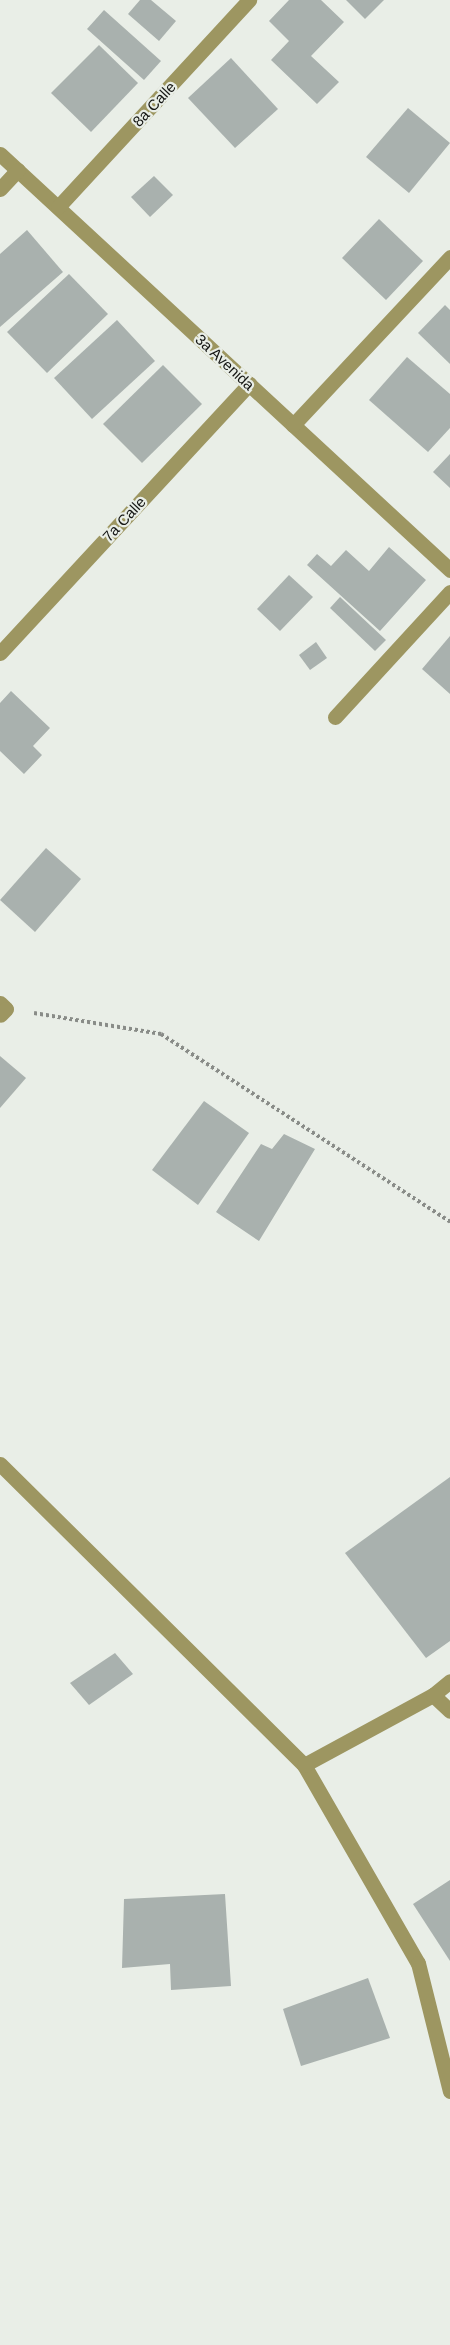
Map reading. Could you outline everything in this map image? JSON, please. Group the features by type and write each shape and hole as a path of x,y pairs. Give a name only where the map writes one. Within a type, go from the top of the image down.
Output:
{"street":[{"name":"8a Calle","path":"58,207 249,0"},
{"name":"3a Avenida","path":"0,154 450,570"},
{"path":"0,189 18,170"},
{"path":"293,425 450,257"},
{"name":"7a Calle","path":"0,653 249,384"},
{"path":"335,717 450,592"},
{"path":"2,1469 304,1765 418,1963 450,2091"},
{"path":"304,1765 433,1695 450,1681"},
{"path":"433,1695 450,1711"}],"path":[{"path":"2,1009 160,1034 450,1222"}],"building":[{"path":"140,0 151,0 176,21 159,41 128,14"},
{"path":"289,0 321,0 344,22 311,56 339,82 317,104 271,60 289,41 269,21"},
{"path":"346,0 384,0 365,19"},
{"path":"104,10 161,61 144,80 87,29"},
{"path":"99,45 138,83 91,132 51,93"},
{"path":"231,58 278,109 235,148 188,98"},
{"path":"408,108 450,143 409,193 366,157"},
{"path":"154,176 173,195 150,217 131,197"},
{"path":"379,219 423,261 386,300 342,258"},
{"path":"27,230 63,272 0,327 0,254"},
{"path":"69,274 108,314 47,373 7,332"},
{"path":"445,305 450,310 450,364 418,333"},
{"path":"117,320 155,361 92,419 54,378"},
{"path":"407,357 450,394 450,428 428,452 369,400"},
{"path":"163,365 202,404 142,463 103,424"},
{"path":"450,454 450,488 433,472"},
{"path":"389,547 426,580 380,631 307,565 317,554 331,566 346,550 369,571"},
{"path":"289,575 313,597 280,631 257,609"},
{"path":"340,597 386,640 375,651 330,608"},
{"path":"450,636 450,694 422,669"},
{"path":"316,642 327,658 310,670 299,655"},
{"path":"11,691 50,728 33,746 42,755 24,774 0,751 0,703"},
{"path":"46,848 81,879 35,932 0,900"},
{"path":"0,1056 26,1078 0,1108"},
{"path":"204,1101 249,1133 198,1205 152,1170"},
{"path":"284,1134 315,1149 259,1241 216,1212 261,1144 272,1149"},
{"path":"450,1477 450,1641 426,1658 345,1553"},
{"path":"115,1653 133,1674 89,1705 70,1683"},
{"path":"450,1880 450,1961 413,1904"},
{"path":"225,1894 231,1986 171,1990 170,1964 122,1968 124,1899"},
{"path":"368,1978 390,2038 301,2066 283,2009"}]}
